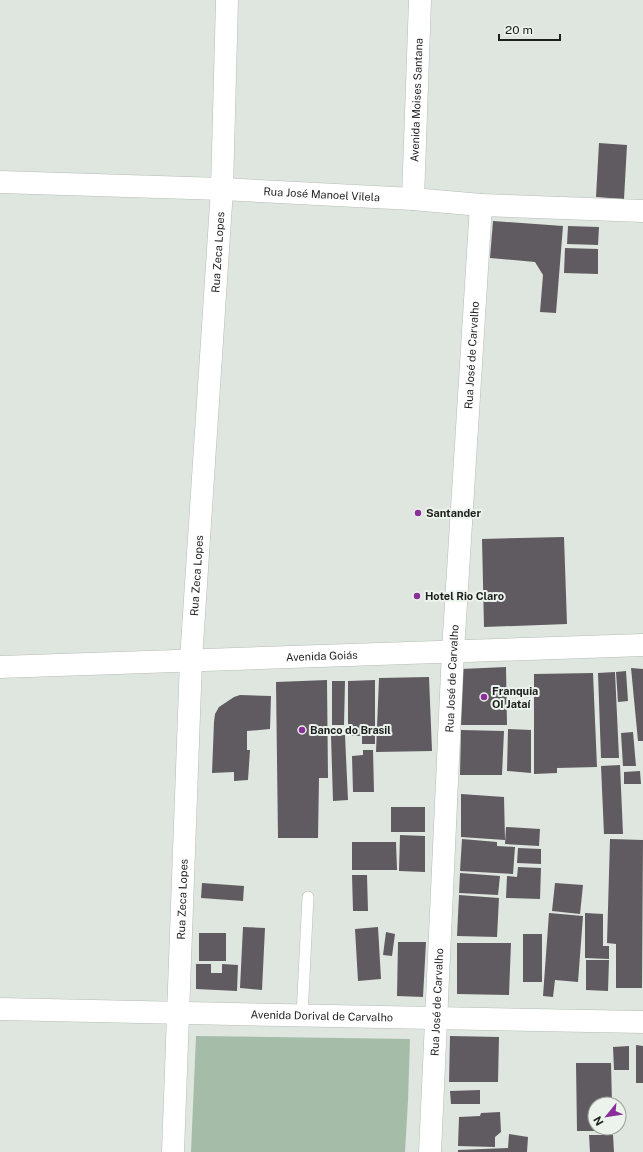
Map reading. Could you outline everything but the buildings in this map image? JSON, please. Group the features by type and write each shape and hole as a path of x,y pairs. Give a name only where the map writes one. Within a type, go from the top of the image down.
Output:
{"street":[{"name":"Rua Zeca Lopes","path":"173,1152 191,660 222,189 227,0"},
{"name":"Avenida Moises Santana","path":"413,199 420,0"},
{"name":"Rua José Manoel Vilela","path":"0,182 222,189 413,199 481,205 643,211"},
{"name":"Rua José de Carvalho","path":"430,1152 453,651 481,205"},
{"name":"Avenida Goiás","path":"0,667 643,645"},
{"name":"Avenida Dorival de Carvalho","path":"0,1009 643,1022"}],"lane":[{"path":"302,1016 308,898"}],"green space":[{"path":"196,1036 410,1039 405,1152 191,1152"}],"place":[{"name":"Santander","path":"418,513"},
{"name":"Hotel Rio Claro","path":"417,596"},
{"name":"Franquia OI Jataí","path":"484,697"},
{"name":"Banco do Brasil","path":"302,730"}]}
